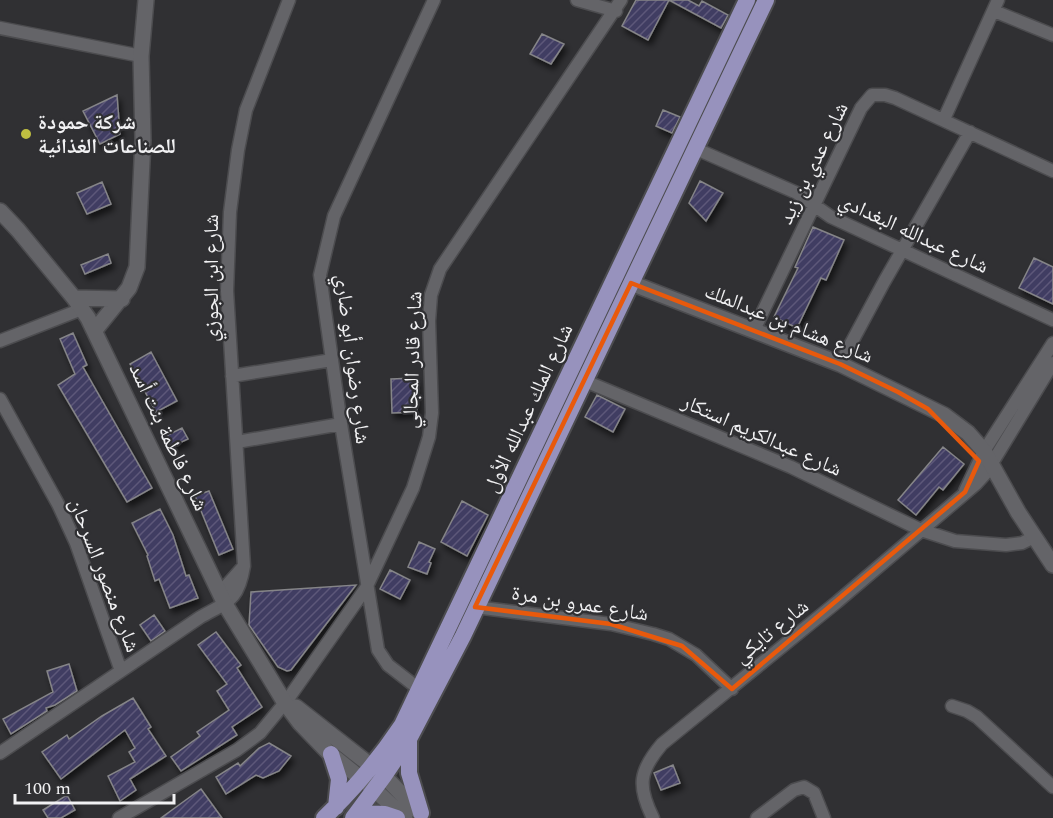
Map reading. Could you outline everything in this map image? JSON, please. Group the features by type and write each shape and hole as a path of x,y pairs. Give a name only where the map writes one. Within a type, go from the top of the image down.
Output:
{"main road":[{"name":"شارع الملك عبدالله الأول","path":"355,815 377,777 747,0"},
{"name":"شارع الملك عبدالله الأول","path":"330,812 360,779 377,777 409,739 463,636 766,0"},
{"path":"409,739 409,773 417,816"},
{"path":"330,812 339,779 331,754"},
{"path":"355,815 385,814 397,818"}],"street":[{"name":"شارع ابن الجوزي","path":"0,753 200,618 222,599 244,566 226,291 230,212 246,110 289,0"},
{"name":"شارع رضوان أبو ضاري","path":"419,689 387,665 380,655 366,588 320,275 334,216 434,0"},
{"path":"577,0 619,5"},
{"path":"95,330 122,299 137,267 143,141 140,1"},
{"name":"شارع قادر المجالي","path":"119,818 237,750 260,733 366,588 413,488 429,437 432,413 429,321 431,296 440,269 619,5"},
{"path":"944,119 996,5 1053,35"},
{"path":"0,28 141,56"},
{"name":"شارع عدي بن زيد","path":"754,330 861,108 872,95 885,95 944,119 1053,171"},
{"path":"840,363 902,249 970,132"},
{"name":"شارع عبدالله البغدادي","path":"694,148 797,193 831,217 1053,320"},
{"name":"شارع فاطمة بنت أسد","path":"0,211 78,304 95,330 222,599 300,723 360,779"},
{"name":"شارع هشام بن عبدالملك","path":"631,283 840,363 936,411 960,427 976,441 985,462 1053,577"},
{"path":"0,341 78,304 122,299"},
{"path":"985,462 1053,343"},
{"path":"232,376 332,360"},
{"path":"985,462 1053,363"},
{"name":"شارع عبدالكريم استكار","path":"585,381 791,467 921,531 955,541 1006,545 1031,538"},
{"name":"شارع منصور السرحان","path":"0,399 58,504 76,543 122,671"},
{"path":"237,442 341,424"},
{"name":"شارع تايكي","path":"653,818 646,805 642,779 649,759 662,744 732,689 921,531 964,492 985,462"},
{"name":"شارع هشام بن عبدالملك","path":"1031,538 1053,565"},
{"name":"شارع عمرو بن مرة","path":"475,607 611,624 669,639 696,655 732,689"},
{"name":"شارع فاطمة بنت أسد","path":"285,699 377,777 417,816"},
{"path":"952,706 978,717 1053,787"},
{"path":"757,818 794,790 804,787 814,793 824,818"}],"highlighted area":[{"path":"631,283 840,364 898,392 928,409 979,461 965,492 732,689 682,646 611,624 475,607"}],"building":[{"path":"636,0 669,0 648,40 622,26"},
{"path":"669,0 688,0 699,6 702,1 728,15 721,28"},
{"path":"542,34 564,44 551,64 530,54"},
{"path":"117,95 120,134 100,144 83,111"},
{"path":"663,110 680,117 672,133 656,126"},
{"path":"700,181 723,193 706,221 689,203"},
{"path":"102,182 111,204 87,214 77,193"},
{"path":"813,227 844,240 826,280 821,278 797,328 774,317 798,268 795,267"},
{"path":"108,254 111,263 85,274 81,265"},
{"path":"1034,258 1053,267 1053,304 1019,288"},
{"path":"73,333 87,365 83,367 152,488 127,502 58,385 75,374 60,339"},
{"path":"151,352 177,401 156,412 130,364"},
{"path":"416,378 417,412 392,413 391,379"},
{"path":"597,395 625,409 613,432 585,417"},
{"path":"182,428 188,439 171,447 166,436"},
{"path":"943,447 964,464 943,490 939,487 916,515 898,500"},
{"path":"209,491 233,549 219,555 195,496"},
{"path":"462,501 488,515 467,556 441,542"},
{"path":"160,509 173,535 186,576 189,575 198,598 170,608 159,579 155,581 148,555 132,523"},
{"path":"419,542 435,549 427,574 408,567"},
{"path":"390,570 410,580 400,599 380,589"},
{"path":"356,585 291,670 287,671 278,667 249,625 251,592"},
{"path":"154,615 165,631 151,641 140,625"},
{"path":"216,632 241,665 237,668 262,707 232,727 237,735 181,771 171,757 200,736 197,732 229,710 217,691 227,684 198,645"},
{"path":"69,664 77,691 46,708 47,711 11,734 3,719 53,692 47,671"},
{"path":"133,698 151,727 148,729 166,756 130,779 136,790 120,801 108,776 135,762 129,752 135,748 125,730 61,779 42,752 67,735 69,739"},
{"path":"269,743 291,756 279,771 263,778 256,775 226,794 216,777 238,763 240,766 259,748"},
{"path":"673,765 680,783 661,790 654,773"},
{"path":"201,789 222,818 161,818"},
{"path":"67,795 75,810 61,818 48,818 43,810"}],"place":[{"name":"شركة حمودة للصناعات الغذائية","path":"26,134"}]}
